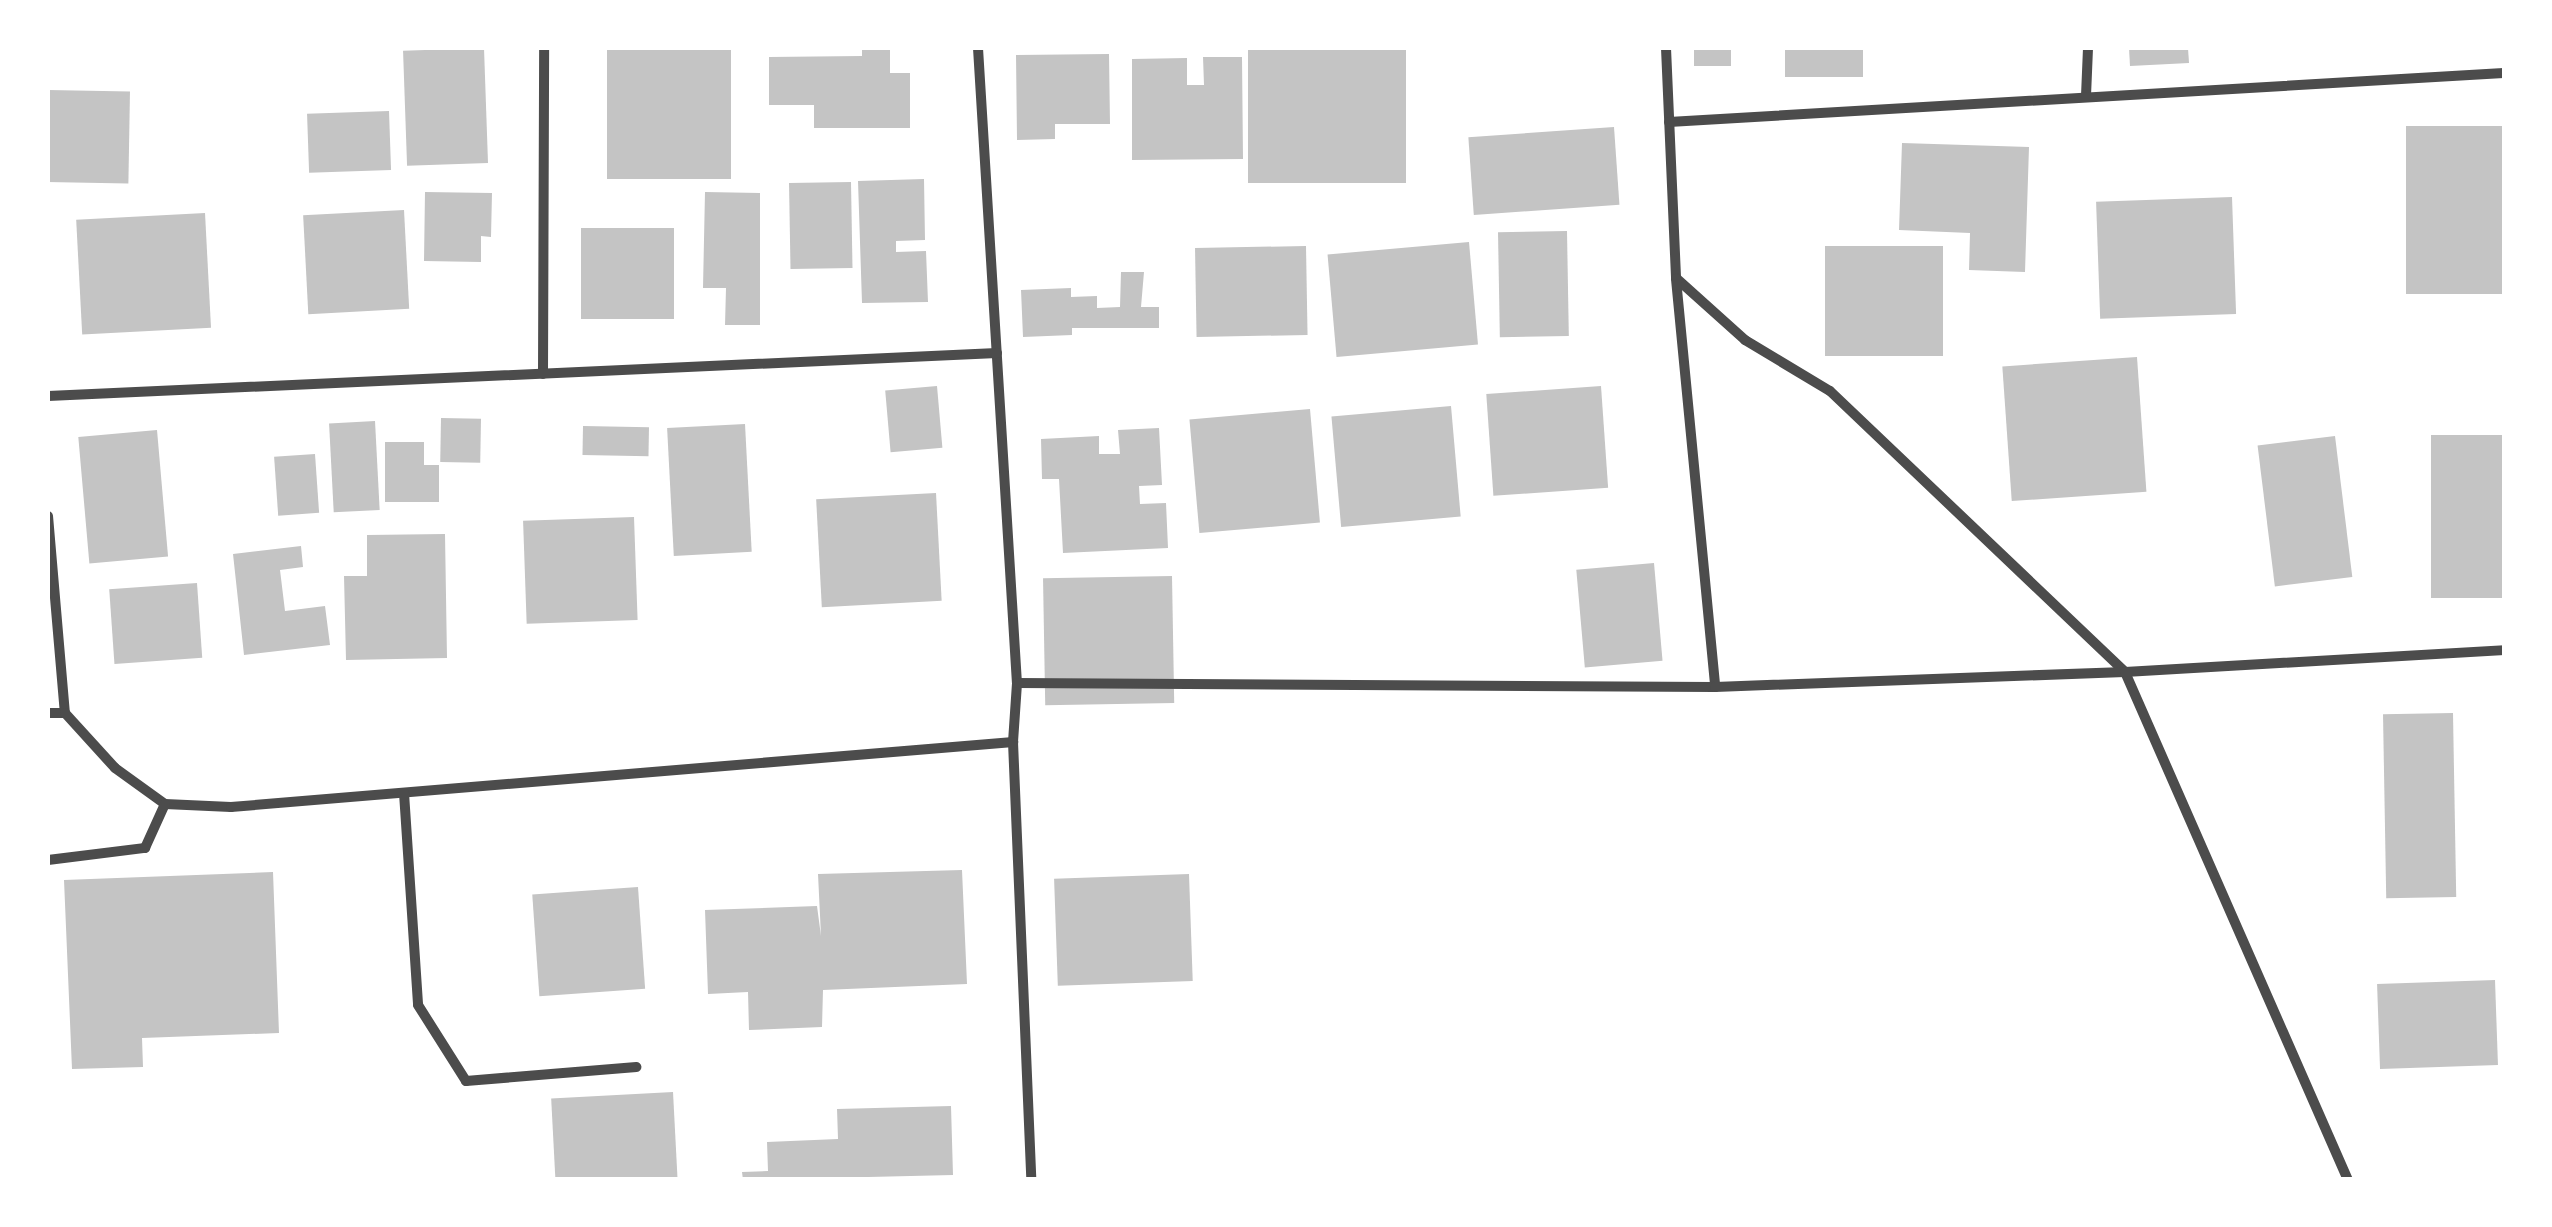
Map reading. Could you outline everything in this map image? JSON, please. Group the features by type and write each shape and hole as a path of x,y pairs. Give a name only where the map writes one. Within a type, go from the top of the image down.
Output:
{"street":[{"path":"543,374 544,48"},
{"path":"978,48 1017,683 1013,742 1032,1180"},
{"path":"1666,48 1676,278 1715,687"},
{"path":"2086,96 2088,48"},
{"path":"1670,122 2504,73"},
{"path":"1676,278 1745,340 1830,392 2126,672 2348,1180"},
{"path":"48,396 997,352"},
{"path":"48,516 65,713 115,768 165,804 231,808 1013,742"},
{"path":"1017,683 1715,687 2126,672 2504,650"},
{"path":"48,713 65,713"},
{"path":"404,792 418,1005 466,1081 636,1067"},
{"path":"48,860 145,848 165,804"}],"building":[{"path":"484,48 488,163 407,166 403,51"},
{"path":"607,48 731,48 731,179 607,179"},
{"path":"862,48 890,48 890,73 910,73 910,128 814,128 814,105 769,105 769,57 862,56"},
{"path":"1248,48 1406,48 1406,183 1248,183"},
{"path":"1694,48 1731,48 1731,66 1694,66"},
{"path":"1785,48 1863,48 1863,77 1785,77"},
{"path":"2129,48 2188,48 2189,63 2130,66"},
{"path":"1109,54 1110,124 1055,124 1055,139 1017,140 1016,55"},
{"path":"1203,57 1242,57 1243,159 1132,160 1132,59 1187,58 1187,85 1204,85"},
{"path":"48,90 130,91 128,183 48,182"},
{"path":"389,111 391,170 309,173 307,114"},
{"path":"2406,126 2504,126 2504,294 2406,294"},
{"path":"1614,127 1619,205 1474,215 1468,137"},
{"path":"1902,143 2029,147 2025,272 1969,270 1970,233 1899,230"},
{"path":"924,179 925,240 896,241 896,252 926,251 928,302 862,303 858,181"},
{"path":"851,182 853,268 791,269 789,183"},
{"path":"425,192 492,193 491,237 481,236 481,262 424,261"},
{"path":"705,192 760,193 760,325 725,325 726,288 703,288"},
{"path":"2232,197 2236,314 2100,319 2096,202"},
{"path":"404,210 409,309 308,314 303,215"},
{"path":"205,213 211,328 82,335 76,220"},
{"path":"581,228 674,228 674,319 581,319"},
{"path":"1567,231 1569,336 1500,337 1498,232"},
{"path":"1469,242 1478,345 1337,357 1328,254"},
{"path":"1306,246 1308,335 1197,337 1195,248"},
{"path":"1825,246 1943,246 1943,356 1825,356"},
{"path":"1121,272 1144,272 1141,307 1159,307 1159,328 1072,328 1072,335 1023,337 1021,290 1071,288 1071,297 1097,296 1097,308 1120,307"},
{"path":"2137,357 2146,492 2012,501 2002,366"},
{"path":"937,386 942,448 891,452 885,391"},
{"path":"1601,386 1608,488 1493,496 1486,394"},
{"path":"1451,406 1461,517 1341,527 1331,416"},
{"path":"1310,409 1320,523 1199,533 1189,420"},
{"path":"441,418 481,419 480,463 440,462"},
{"path":"375,421 380,510 334,512 329,423"},
{"path":"745,424 752,552 674,556 667,428"},
{"path":"583,426 649,427 648,456 582,455"},
{"path":"1159,428 1162,485 1139,486 1140,504 1166,503 1168,548 1063,553 1059,479 1042,479 1041,439 1099,436 1099,454 1120,454 1118,430"},
{"path":"157,430 168,557 89,563 78,437"},
{"path":"2431,435 2504,435 2504,598 2431,598"},
{"path":"2335,436 2352,577 2275,586 2258,446"},
{"path":"385,442 424,442 424,465 439,465 439,502 385,502"},
{"path":"315,454 319,513 278,516 274,457"},
{"path":"936,493 942,601 822,607 816,499"},
{"path":"634,517 638,620 527,624 523,521"},
{"path":"445,534 447,658 346,660 344,576 367,576 367,535"},
{"path":"301,546 303,567 280,570 285,611 325,606 330,645 244,655 233,554"},
{"path":"1654,563 1663,661 1585,667 1576,570"},
{"path":"1172,576 1174,703 1045,705 1043,578"},
{"path":"197,583 202,658 114,664 109,589"},
{"path":"2453,713 2456,897 2386,898 2383,714"},
{"path":"962,870 967,984 823,990 822,1027 749,1030 748,992 708,994 705,910 817,906 821,936 818,874"},
{"path":"273,872 279,1033 142,1038 143,1067 72,1069 64,880"},
{"path":"1189,874 1193,981 1058,986 1054,879"},
{"path":"638,887 645,989 539,996 532,894"},
{"path":"2495,980 2498,1065 2380,1069 2377,984"},
{"path":"673,1092 678,1180 555,1180 551,1098"},
{"path":"951,1106 953,1175 743,1180 742,1172 768,1171 767,1142 838,1139 837,1109"}]}
